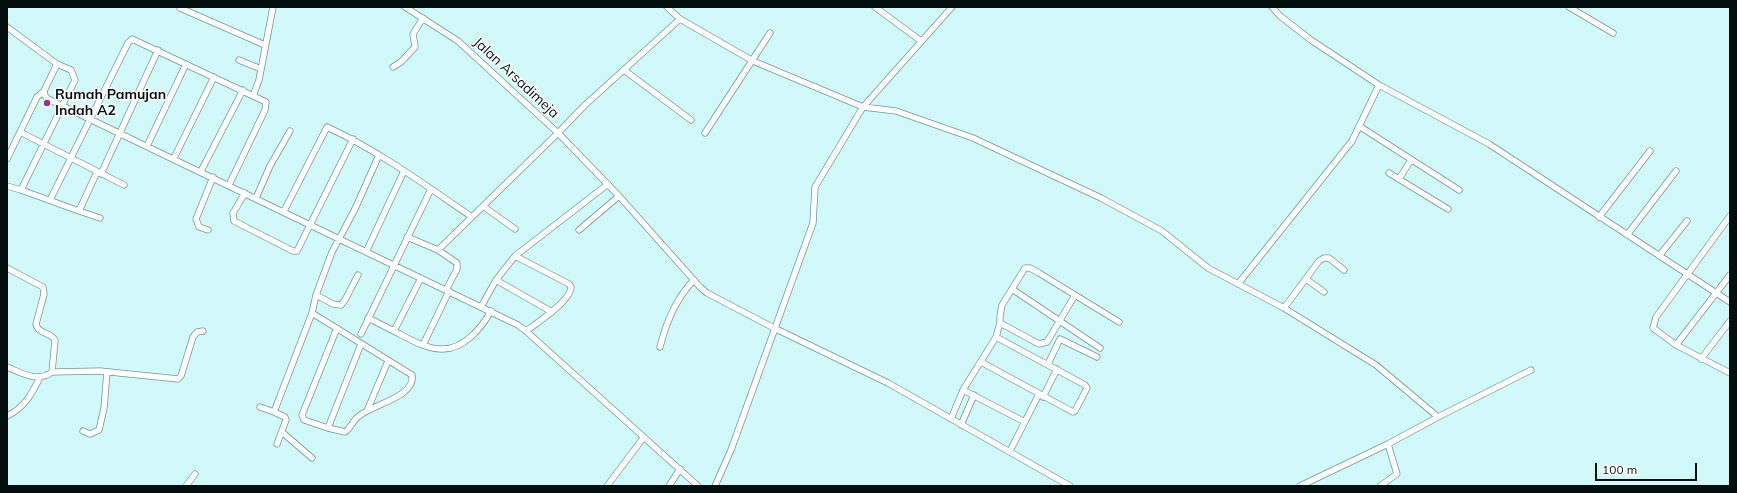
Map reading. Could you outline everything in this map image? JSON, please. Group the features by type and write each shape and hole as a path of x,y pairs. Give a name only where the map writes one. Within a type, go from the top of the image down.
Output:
{"street":[{"path":"254,96 261,69 273,7"},
{"name":"Jalan Arsadimeja","path":"405,7 458,41 558,133 680,19"},
{"path":"667,7 680,19 753,61 863,107 896,111 920,118 973,138 1033,165 1162,231 1208,268 1284,308 1376,365 1438,417"},
{"path":"875,7 921,41"},
{"path":"715,486 731,450 813,223 815,187 863,107 952,7"},
{"path":"1272,7 1280,16 1311,40 1379,85 1489,144 1730,302"},
{"path":"1569,7 1613,33"},
{"path":"180,8 265,45"},
{"path":"393,67 401,62 415,47 413,34 423,18"},
{"path":"7,27 57,64 71,70 75,76 74,84 21,190"},
{"path":"705,133 753,61 770,32"},
{"path":"50,200 129,40 135,39 264,100 267,106 229,185"},
{"path":"79,211 120,134 158,50"},
{"path":"239,60 261,69"},
{"path":"7,159 38,94 44,90 57,64"},
{"path":"147,146 186,64"},
{"path":"624,70 691,120"},
{"path":"174,158 214,77"},
{"path":"1238,284 1352,141 1379,85"},
{"path":"44,90 45,96 62,106 312,224 366,252 481,306 526,330 698,486"},
{"path":"201,171 243,90"},
{"path":"1359,126 1459,190"},
{"path":"284,211 326,128 328,127 353,139 379,155 472,217"},
{"path":"256,198 270,166 290,131"},
{"path":"20,132 71,160 124,185"},
{"path":"438,250 558,133 608,184 694,280 713,296 774,328 888,383 1070,486"},
{"path":"245,193 233,213 234,221 293,250 299,249 353,139"},
{"path":"1599,217 1650,151"},
{"path":"274,412 312,313 316,295 338,238 355,209 379,155"},
{"path":"1399,179 1412,160"},
{"path":"366,252 404,171"},
{"path":"1627,235 1676,171"},
{"path":"1389,173 1448,209"},
{"path":"208,230 199,227 196,220 213,177"},
{"path":"481,306 496,280 515,256 608,184"},
{"path":"7,186 100,218"},
{"path":"361,334 431,189"},
{"path":"579,230 619,196"},
{"path":"483,206 515,229"},
{"path":"1730,216 1653,323 1653,328 1676,345 1730,373"},
{"path":"1659,256 1687,222"},
{"path":"407,237 438,250 457,263 457,269 448,291 423,345"},
{"path":"515,256 569,284 571,287 570,293 552,312 526,330"},
{"path":"1284,308 1324,258 1329,258 1344,270"},
{"path":"7,268 42,287 44,294 36,324 37,328 53,336 55,340 52,372"},
{"path":"951,419 963,390 996,337 1000,323 1000,310 1012,289 1027,268 1039,273 1119,322"},
{"path":"316,295 333,304 341,305 358,274"},
{"path":"1676,345 1730,275"},
{"path":"394,331 421,278"},
{"path":"1306,279 1324,292"},
{"path":"496,280 552,312"},
{"path":"660,347 671,313 683,292 694,280"},
{"path":"1012,289 1100,348"},
{"path":"1000,323 1041,344 1047,342 1075,295"},
{"path":"368,318 423,345 441,350 467,340 479,331 491,311"},
{"path":"312,313 412,375 411,385 404,393 359,416 345,432 304,420 302,415 336,328"},
{"path":"1701,359 1730,321"},
{"path":"7,367 36,378 45,377 52,372 107,372 178,379 181,376 193,337 197,332 203,330"},
{"path":"981,362 1073,412 1075,411 1087,387 1048,364 996,337"},
{"path":"1048,364 1060,339 1097,357"},
{"path":"328,428 361,344"},
{"path":"367,411 388,361"},
{"path":"1010,451 1025,422 1057,369"},
{"path":"1300,486 1388,444 1531,370"},
{"path":"83,431 90,434 99,430 104,408 107,372"},
{"path":"7,416 30,398 40,378"},
{"path":"963,390 1025,422"},
{"path":"961,425 974,395"},
{"path":"260,407 274,412 286,420 283,433 277,444"},
{"path":"283,433 312,458"},
{"path":"607,486 644,437"},
{"path":"1380,486 1397,474 1388,444"},
{"path":"669,486 680,469"},
{"path":"186,486 195,474"}],"place":[{"name":"Rumah Pamujan Indah A2","path":"47,103"}]}
